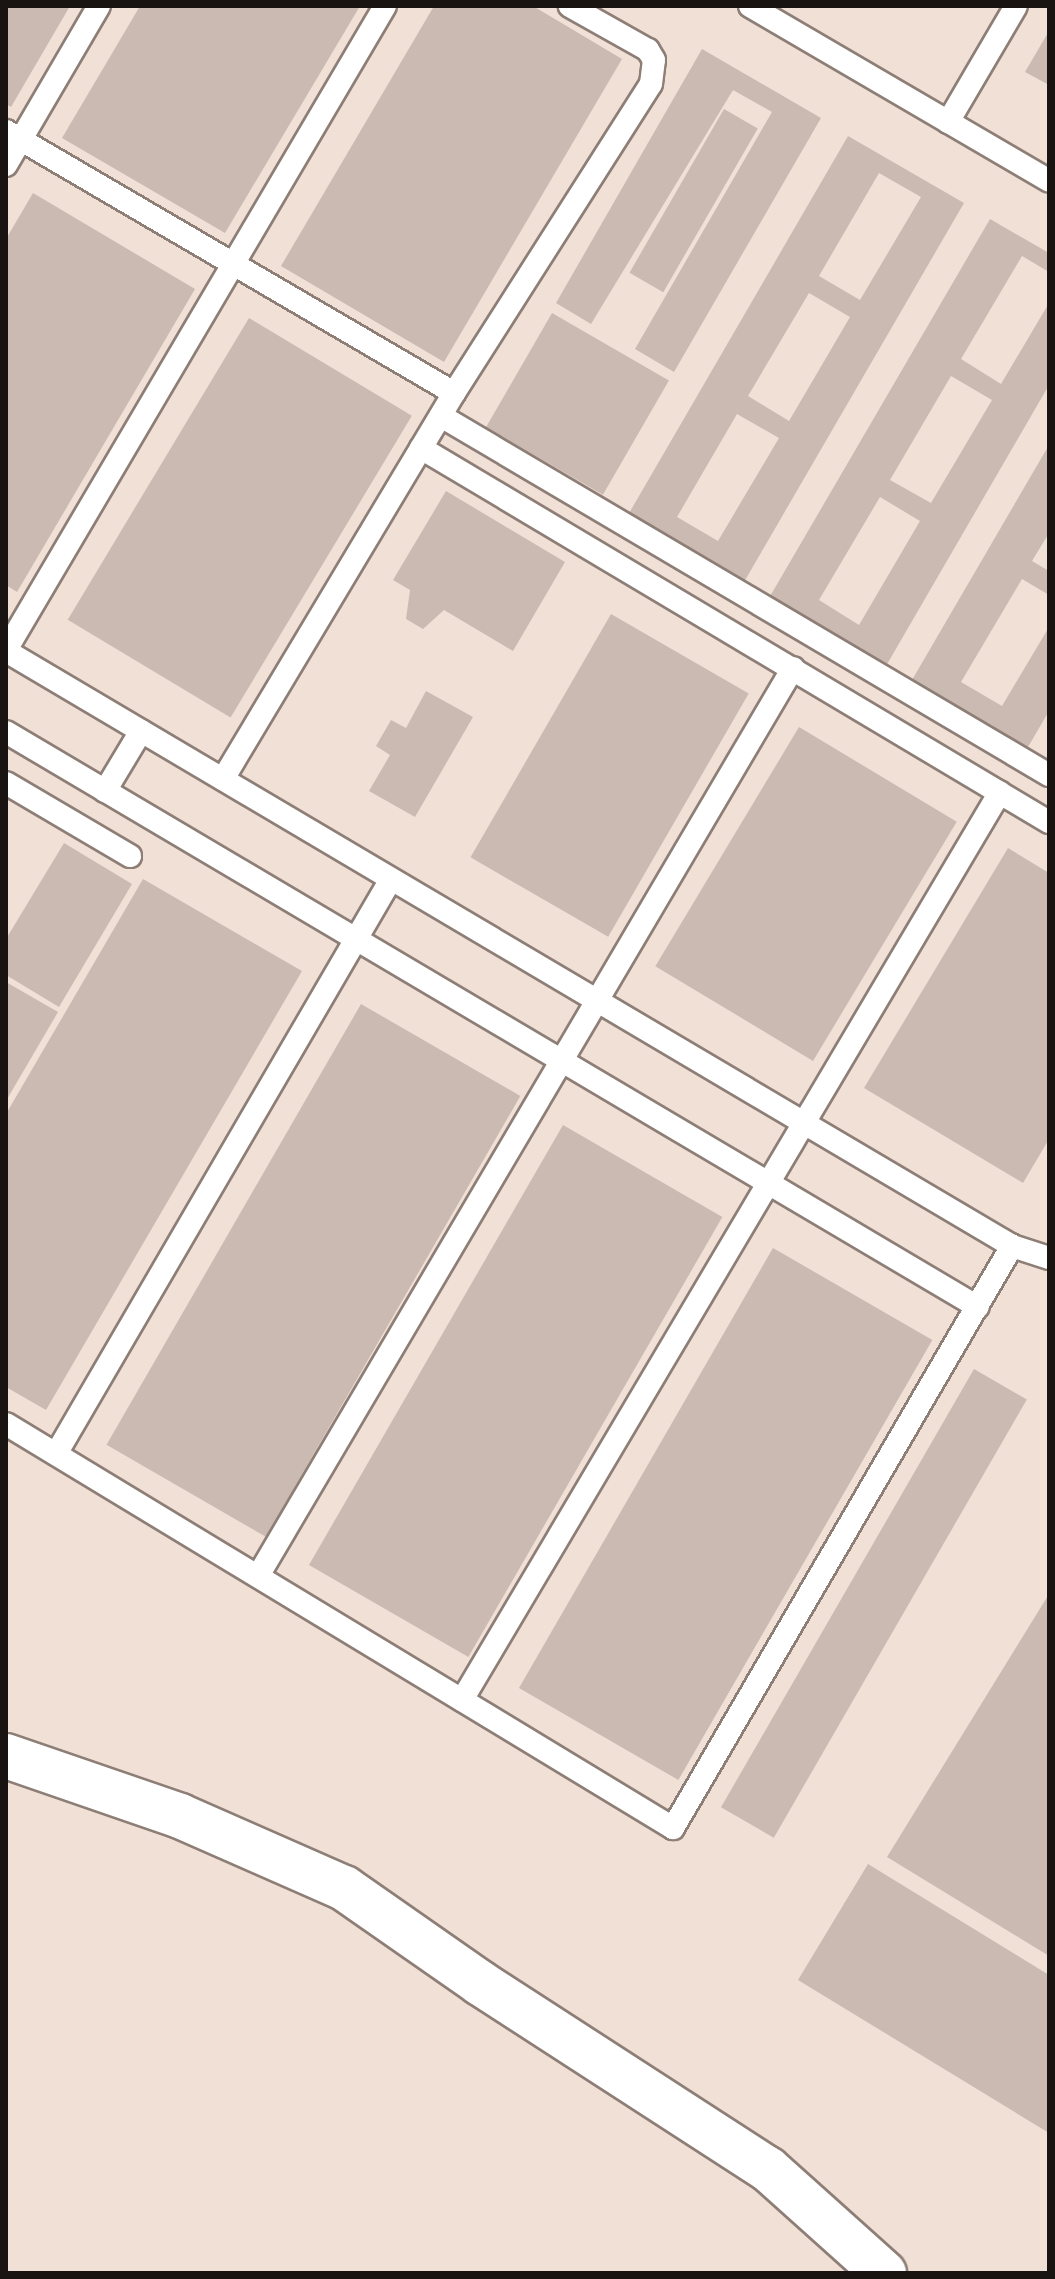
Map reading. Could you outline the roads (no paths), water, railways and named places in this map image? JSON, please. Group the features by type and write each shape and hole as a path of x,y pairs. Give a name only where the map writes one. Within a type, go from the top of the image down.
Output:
{"street":[{"path":"6,1756 180,1816 344,1888 480,1983 768,2169 884,2273"}],"lane":[{"path":"6,165 14,135 99,6"},
{"path":"385,6 6,650 1012,1246 1049,1258"},
{"path":"223,779 454,393 651,84 654,60 648,50 570,6"},
{"path":"750,6 1049,181"},
{"path":"948,122 1016,6"},
{"path":"14,135 454,393"},
{"path":"441,416 1049,775"},
{"path":"421,448 1049,822"},
{"path":"258,1576 793,668"},
{"path":"105,791 141,731"},
{"path":"6,732 978,1307"},
{"path":"6,783 130,856"},
{"path":"462,1700 1000,792"},
{"path":"56,1454 391,879"},
{"path":"6,1424 673,1828 1012,1246"}]}
